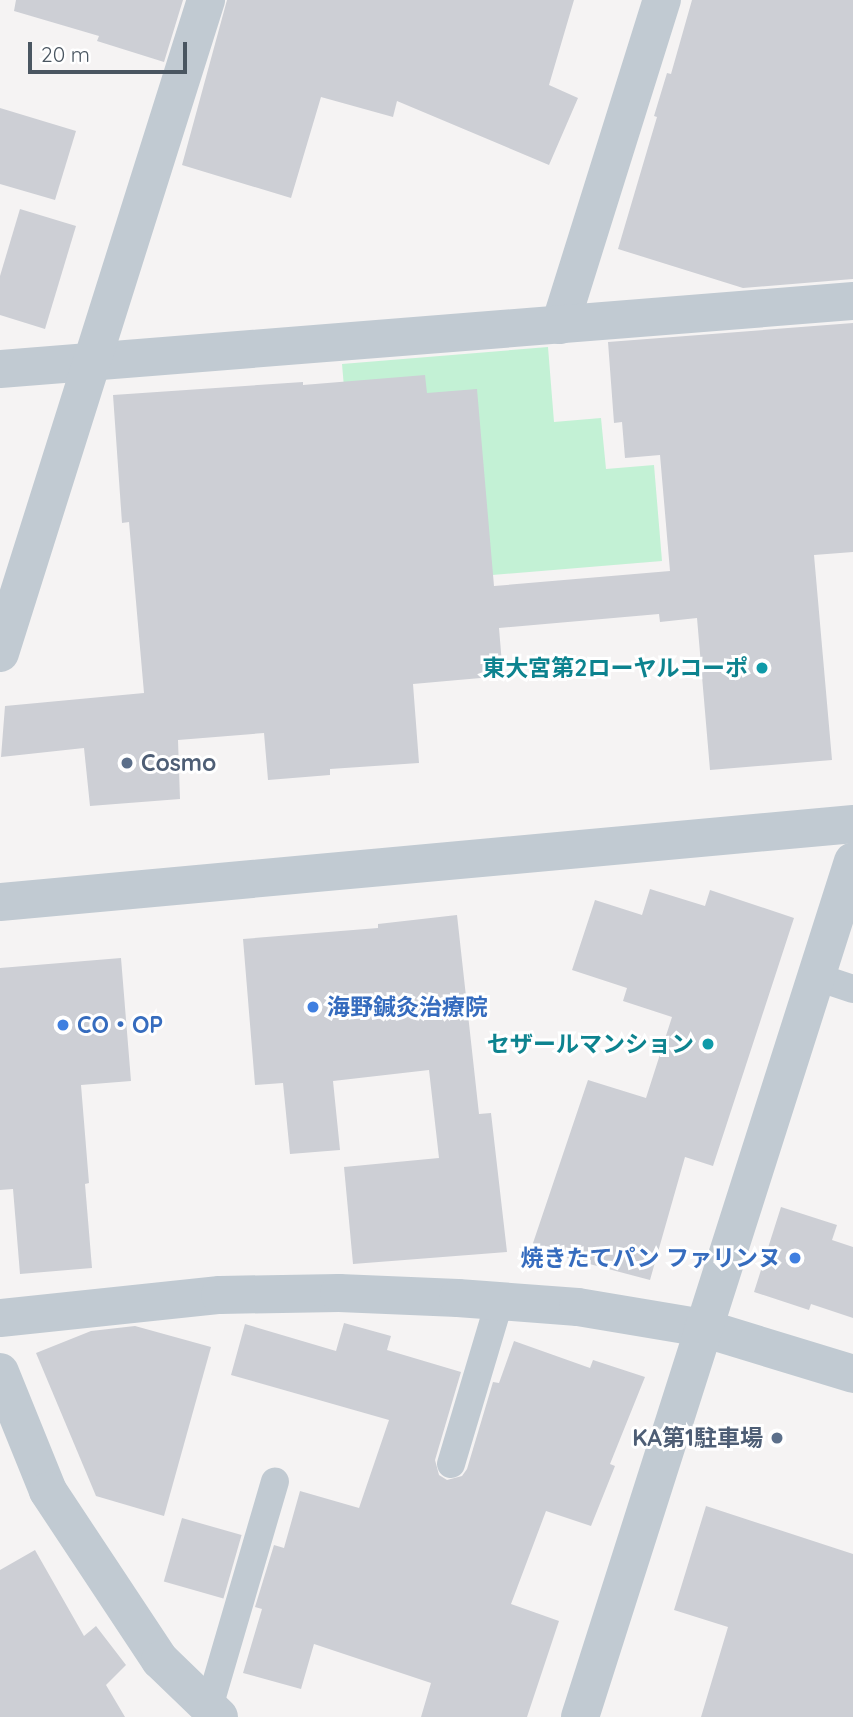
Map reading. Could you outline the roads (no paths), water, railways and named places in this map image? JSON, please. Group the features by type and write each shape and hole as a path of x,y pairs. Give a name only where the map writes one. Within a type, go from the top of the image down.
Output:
{"street":[{"path":"0,653 206,0"},
{"path":"560,325 662,0"},
{"path":"0,369 853,301"},
{"path":"0,902 853,824"},
{"path":"580,1717 814,976 853,861"},
{"path":"0,1318 220,1295 339,1293 500,1300 578,1307 703,1328 853,1374"},
{"path":"0,1372 48,1491 160,1660 214,1712"}],"lane":[{"path":"814,976 853,989"},
{"path":"451,1464 500,1300"},
{"path":"214,1712 275,1481"}],"place":[{"name":"東大宮第2ローヤルコーポ","path":"762,668"},
{"name":"Cosmo","path":"127,763"},
{"name":"海野鍼灸治療院","path":"313,1007"},
{"name":"CO・OP","path":"63,1025"},
{"name":"セザールマンション","path":"708,1044"},
{"name":"焼きたてパン ファリンヌ","path":"795,1258"},
{"name":"KA第1駐車場","path":"777,1438"}]}
